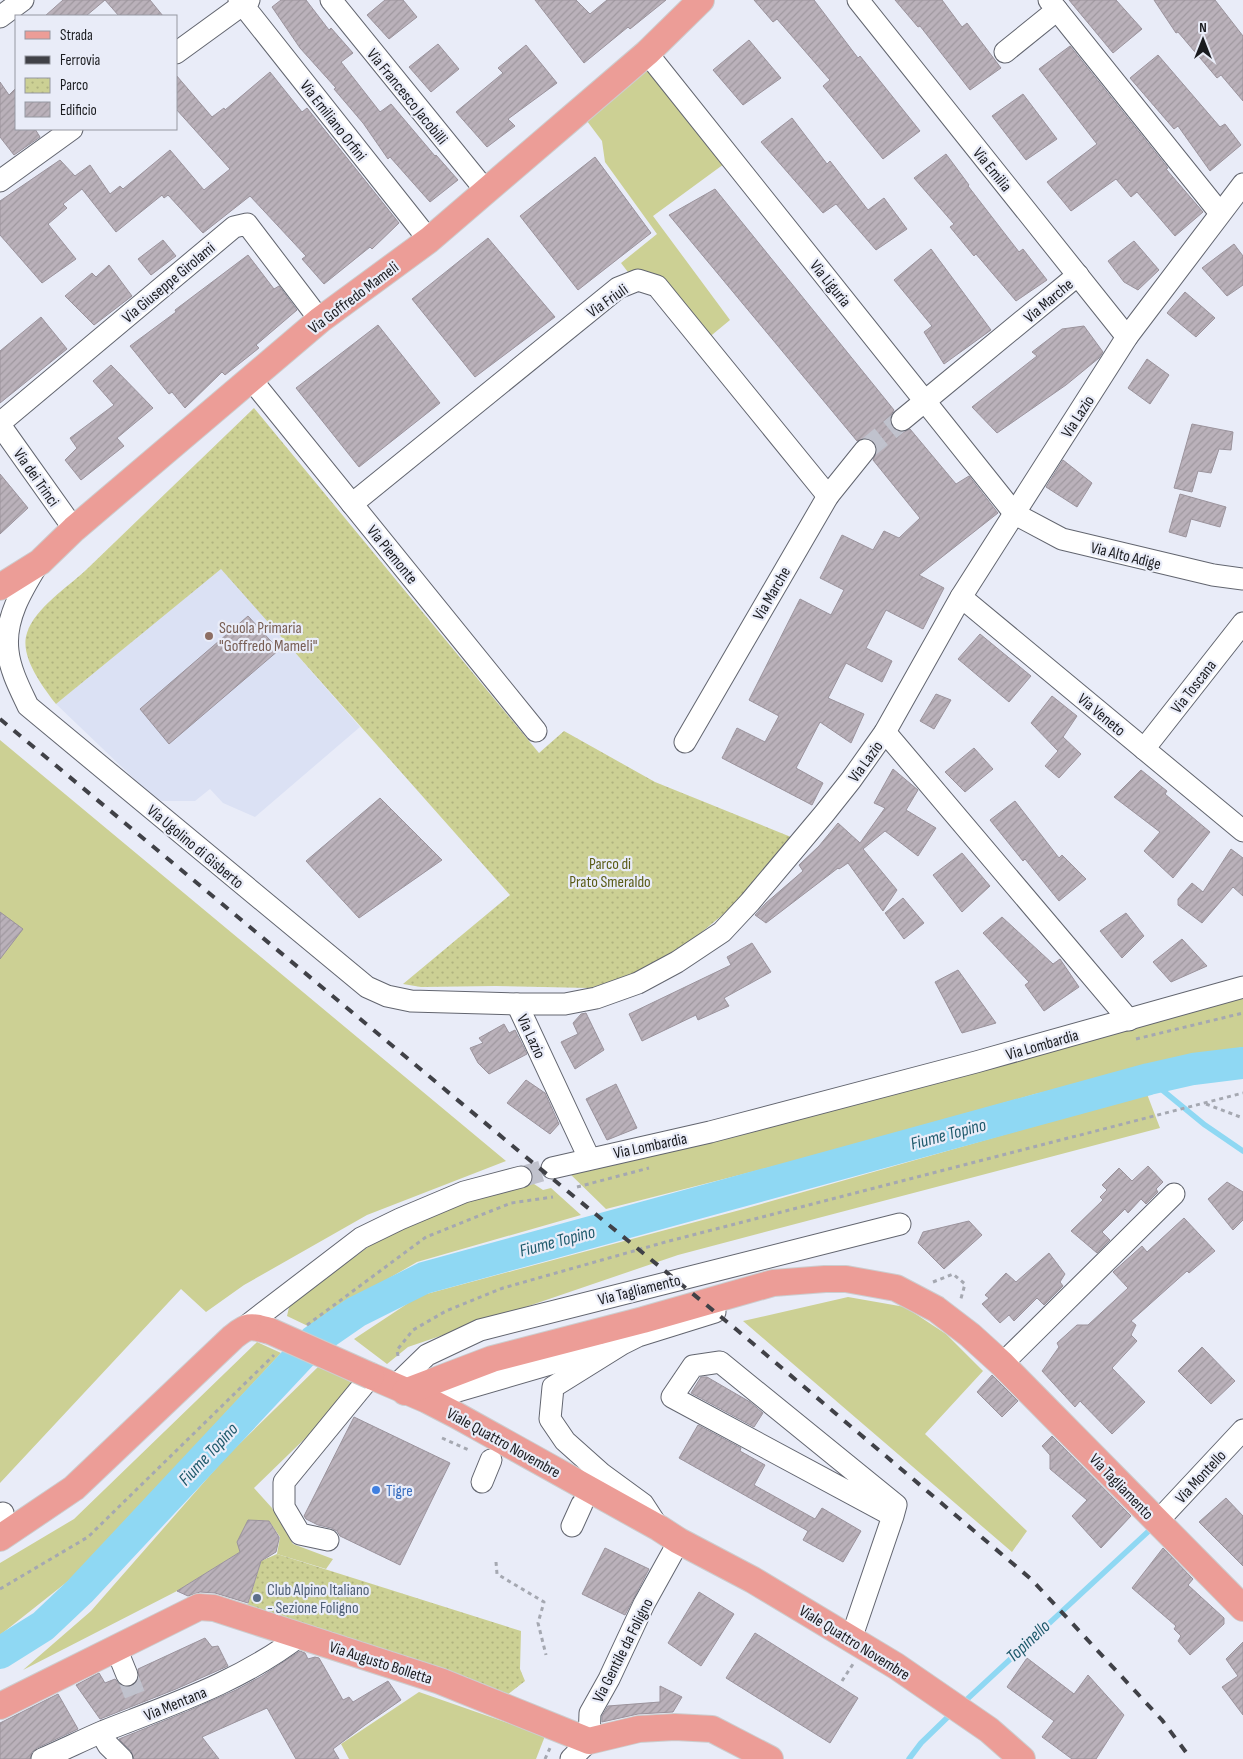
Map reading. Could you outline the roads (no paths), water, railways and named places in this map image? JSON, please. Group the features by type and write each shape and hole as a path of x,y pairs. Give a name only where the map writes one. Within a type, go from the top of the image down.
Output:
{"main road":[{"name":"Via Goffredo Mameli","path":"0,587 40,562 74,529 250,378 320,320 428,240 486,191 647,53 690,4"},
{"name":"Via Tagliamento","path":"407,1389 492,1359 643,1320 773,1283 799,1280 846,1279 896,1288 936,1309 970,1335 1002,1364 1243,1608"},
{"name":"Viale Quattro Novembre","path":"245,1327 252,1327 273,1342 407,1389 753,1580 852,1651 896,1666 988,1730 1022,1759"},
{"path":"0,1538 74,1488 245,1327"},
{"name":"Via Augusto Bolletta","path":"0,1706 199,1607 214,1608 440,1681 589,1740"},
{"path":"589,1740 639,1729 675,1727 712,1729 770,1759"}],"street":[{"path":"0,17 24,0"},
{"name":"Via Francesco Jacobilli","path":"331,0 486,191"},
{"name":"Via Emilia","path":"858,0 1127,337"},
{"path":"178,52 244,2"},
{"name":"Via Emiliano Orfini","path":"244,2 428,240"},
{"path":"1005,52 1053,5 1220,213"},
{"name":"Via Liguria","path":"647,53 1015,514"},
{"path":"0,181 71,130"},
{"name":"Via Lazio","path":"589,1158 517,1004 565,1004 596,998 638,983 677,962 722,932 750,902 824,814 886,732 961,597 1127,337 1243,184"},
{"name":"Via Giuseppe Girolami","path":"0,424 234,226 247,224 320,320"},
{"name":"Via Marche","path":"902,420 1078,275"},
{"name":"Via Friuli","path":"352,504 618,288 638,280 657,286 828,496"},
{"name":"Via Piemonte","path":"250,378 536,731"},
{"name":"Via dei Trinci","path":"0,424 74,529"},
{"name":"Via Marche","path":"685,742 828,496 864,450"},
{"name":"Via Alto Adige","path":"1015,514 1062,539 1212,575 1243,579"},
{"name":"Via Ugolino di Gisberto","path":"40,562 21,590 9,624 8,651 15,678 28,706 367,987 387,996 411,1001 517,1004"},
{"name":"Via Veneto","path":"961,597 1243,831"},
{"name":"Via Toscana","path":"1144,749 1243,624"},
{"path":"886,732 1129,1020 1243,987"},
{"name":"Via Lombardia","path":"589,1158 710,1132 1129,1020"},
{"path":"552,1168 589,1158"},
{"path":"245,1327 361,1238 464,1192 521,1176"},
{"path":"1002,1364 1174,1194"},
{"name":"Via Tagliamento","path":"407,1389 427,1354 480,1330 900,1224"},
{"name":"Via Tagliamento","path":"669,1535 643,1504 602,1474 565,1441 550,1419 553,1387 638,1336 770,1294 799,1280"},
{"path":"407,1389 622,1344"},
{"path":"852,1651 893,1516 896,1505 720,1362 693,1366 672,1397 893,1516"},
{"path":"328,1540 300,1534 284,1508 284,1482 371,1376"},
{"name":"Via Montello","path":"1157,1522 1243,1430"},
{"path":"482,1482 491,1460"},
{"path":"572,1526 582,1504"},
{"name":"Via Gentile da Foligno","path":"589,1740 590,1713 644,1604 669,1535"},
{"name":"Via Mentana","path":"42,1759 110,1749 142,1714 183,1701 230,1680 283,1649 301,1635"},
{"path":"116,1648 127,1675"},
{"path":"571,1759 589,1740"}],"waterway":[{"name":"Fiume Topino","path":"0,1653 43,1626 80,1591 314,1341 356,1312 424,1278 1149,1079 1193,1069 1243,1063"},
{"path":"1149,1079 1205,1125 1243,1151"},
{"name":"Topinello","path":"963,1703 1152,1528"},
{"name":"Topinello","path":"909,1759 921,1743 952,1713"}],"tunnel":[{"path":"865,450 902,420"},
{"path":"521,1177 552,1168"},
{"path":"127,1675 141,1711"}],"railway":[{"path":"0,719 532,1162 737,1330 1031,1579 1162,1720 1191,1759"}],"place":[{"name":"Scuola Primaria \"Goffredo Mameli\"","path":"209,636"},
{"name":"Tigre","path":"376,1490"},
{"name":"Club Alpino Italiano - Sezione Foligno","path":"257,1598"}],"park label":[{"name":"Parco di Prato Smeraldo","path":"610,872"}]}
